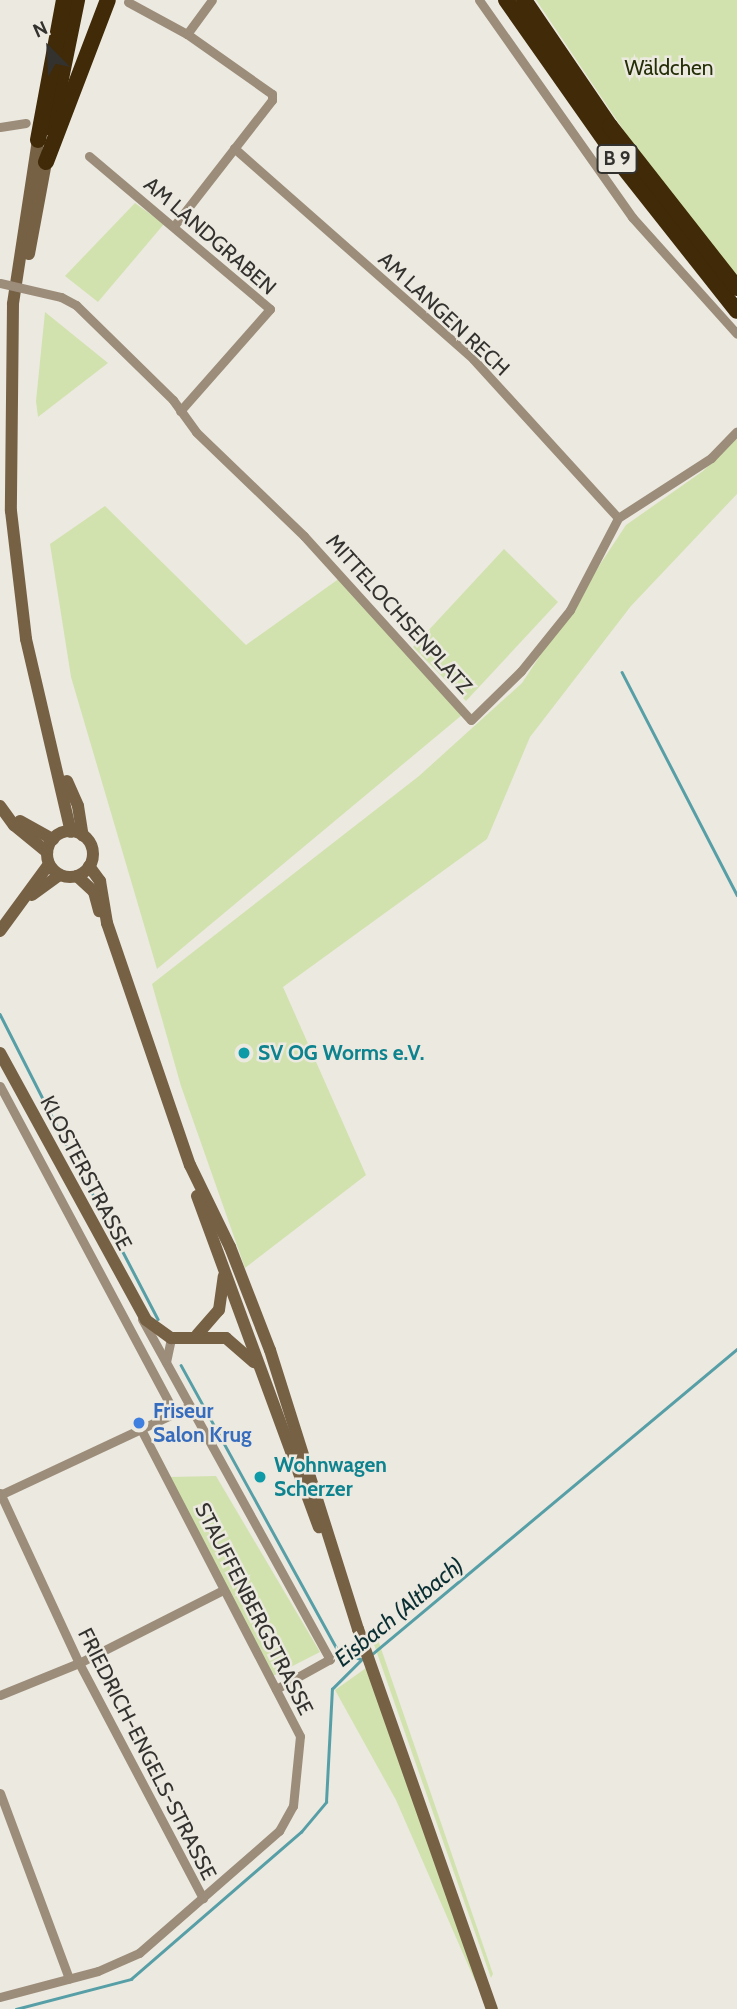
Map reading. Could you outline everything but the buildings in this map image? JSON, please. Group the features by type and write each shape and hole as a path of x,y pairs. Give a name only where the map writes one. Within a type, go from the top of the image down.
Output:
{"highway":[{"path":"38,140 64,0"},
{"path":"46,162 77,0"},
{"path":"46,162 108,0"},
{"name":"B 9","path":"506,0 624,168 737,312"},
{"name":"B 9","path":"524,0 610,126 737,288"}],"main road":[{"path":"38,140 13,304 11,511 26,639 77,834 92,851 89,866 77,876"},
{"path":"46,162 36,229 22,278 16,409 18,518 41,684 77,834"},
{"path":"0,805 32,830 53,839 77,834"},
{"path":"0,805 14,825 48,858 60,875"},
{"path":"0,931 48,858 53,839"},
{"path":"89,866 100,881 107,923 161,1088 190,1165 230,1247 266,1339 358,1629"},
{"path":"15,908 60,875 77,876 94,892 224,1268 365,1647 492,2009"},
{"name":"KLOSTERSTRASSE","path":"0,1053 139,1311 172,1338"},
{"path":"194,1337 208,1327 219,1310 224,1268"},
{"path":"172,1338 214,1335 230,1340 262,1374"}],"street":[{"path":"187,34 212,0"},
{"path":"479,0 611,188 737,334"},
{"path":"128,2 187,34 272,94 174,226"},
{"path":"0,127 26,123"},
{"name":"AM LANGEN RECH","path":"234,148 473,359 618,518"},
{"name":"AM LANDGRABEN","path":"89,156 270,309 180,411"},
{"name":"MITTELOCHSENPLATZ","path":"0,284 61,297 76,305 304,536 471,720 522,671 570,610 618,518 711,458 737,431"},
{"path":"0,1086 175,1414"},
{"name":"KLOSTERSTRASSE","path":"139,1311 330,1658 276,1689"},
{"path":"166,1362 172,1338"},
{"path":"0,1494 142,1431 190,1406"},
{"name":"STAUFFENBERGSTRASSE","path":"142,1431 276,1689 302,1746 293,1807 279,1831 203,1898"},
{"name":"FRIEDRICH-ENGELS-STRASSE","path":"0,1494 79,1663 203,1898 139,1953 69,1979 0,1997"},
{"path":"0,1695 79,1663 223,1590"},
{"path":"0,1793 69,1979"}],"green space":[{"name":"Wäldchen","path":"536,0 737,0 737,280 647,165"},
{"path":"135,203 164,224 98,302 65,276"},
{"path":"45,312 108,363 38,417 36,401"},
{"path":"737,437 737,494 631,606 530,737 487,839 283,987 366,1175 245,1268 181,1086 152,984 419,776 522,683 626,525 703,471"},
{"path":"105,506 246,645 340,578 462,715 157,969 71,677 50,544"},
{"path":"504,549 558,602 466,701 413,647"},
{"path":"216,1476 320,1652 273,1676 169,1477"},
{"path":"375,1631 493,1974 491,1978 370,1633"},
{"path":"366,1668 475,1981 396,1800 335,1690"}],"waterway":[{"path":"622,672 737,895"},
{"path":"0,1014 66,1144"},
{"path":"72,1154 158,1319"},
{"name":"Eisbach (Altbach)","path":"371,1655 737,1349"},
{"path":"181,1365 339,1652 360,1659"},
{"name":"Eisbach (Altbach)","path":"16,2009 131,1979 301,1832 326,1802 332,1689 364,1657"}],"place":[{"name":"SV OG Worms e.V.","path":"244,1053"},
{"name":"Friseur Salon Krug","path":"139,1423"},
{"name":"Wohnwagen Scherzer","path":"260,1477"}]}
